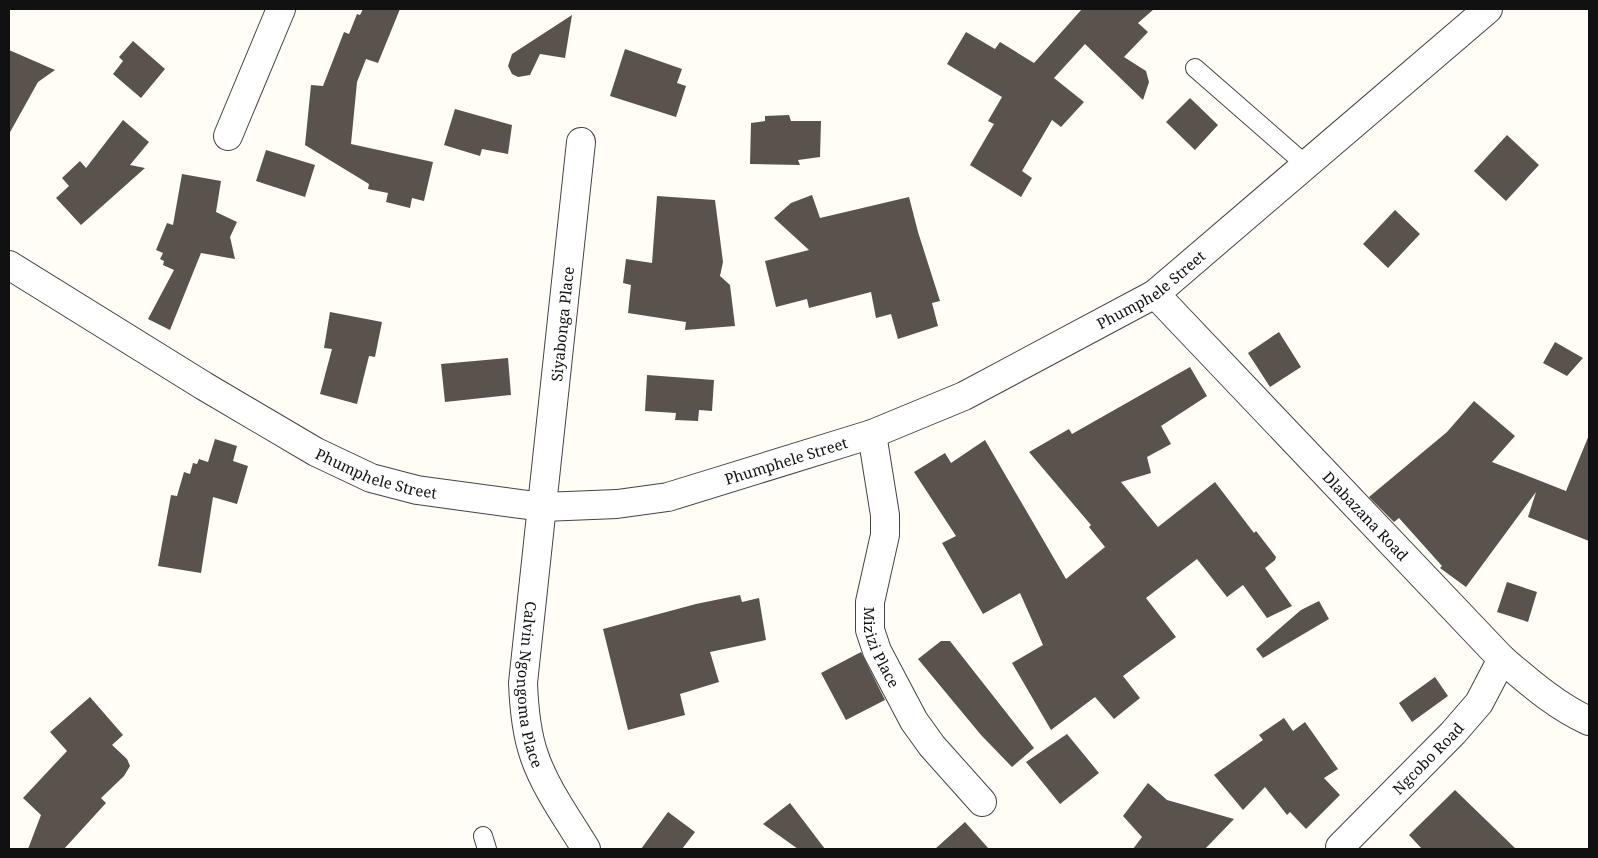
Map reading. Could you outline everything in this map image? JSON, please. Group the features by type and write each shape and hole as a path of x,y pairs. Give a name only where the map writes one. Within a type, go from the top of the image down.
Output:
{"street":[{"path":"228,136 281,9"},
{"name":"Phumphele Street","path":"9,264 316,452 363,474 417,490 543,507 617,504 668,496 872,434 964,396 1155,294 1488,9"},
{"name":"Siyabonga Place","path":"543,507 581,142"},
{"name":"Dlabazana Road","path":"1155,294 1502,659 1535,688 1573,714 1589,721"},
{"name":"Mizizi Place","path":"872,434 885,515 884,535 870,602 870,630 877,652 914,720 932,746 982,802"},
{"name":"Calvin Ngongoma Place","path":"543,507 523,684 524,715 534,756 553,795 586,849"},
{"name":"Ngcobo Road","path":"1340,847 1460,725 1479,703 1502,659"}],"lane":[{"path":"1195,68 1306,165"}],"building":[{"path":"363,9 400,9 378,63 366,59 357,82 351,144 433,162 424,201 412,198 410,208 386,202 388,193 368,189 369,184 305,145 311,85 323,86 344,32 349,34 357,14 360,15"},
{"path":"1082,9 1154,9 1138,23 1148,32 1124,57 1146,71 1149,82 1143,100 1085,44 1054,78 1084,102 1061,127 1052,120 1022,171 1032,178 1021,197 970,165 994,124 988,121 1002,97 947,64 966,32 995,49 1000,42 1034,63"},
{"path":"572,15 565,58 540,54 530,75 518,77 512,74 508,66 512,54"},
{"path":"133,41 165,69 141,98 113,74 123,61 119,57"},
{"path":"625,49 682,69 677,83 686,86 676,117 610,96"},
{"path":"9,50 55,70 38,82 9,134"},
{"path":"1190,98 1218,125 1195,150 1166,122"},
{"path":"455,109 512,125 508,154 482,149 480,156 444,145"},
{"path":"789,115 791,121 821,121 820,157 798,160 800,165 750,164 751,123 765,121 765,116"},
{"path":"123,120 149,142 130,165 145,168 81,225 56,198 69,186 62,178 80,161 86,168"},
{"path":"1507,135 1539,165 1506,201 1474,171"},
{"path":"266,150 315,165 305,197 256,181"},
{"path":"182,174 221,181 216,212 237,222 230,237 235,259 201,253 170,330 148,319 174,270 163,265 164,261 160,259 163,253 156,250 167,223 173,225"},
{"path":"812,195 820,218 909,197 940,301 932,303 938,326 898,339 891,314 876,318 871,292 809,308 807,299 776,307 765,261 809,250 774,218 791,203"},
{"path":"657,196 715,200 723,262 720,276 730,285 735,326 685,330 686,322 628,313 631,285 623,283 626,259 652,263"},
{"path":"1395,210 1420,234 1388,268 1363,244"},
{"path":"330,312 382,322 375,357 369,356 357,404 320,394 332,349 324,348"},
{"path":"1279,332 1301,367 1270,387 1248,353"},
{"path":"1555,342 1583,358 1567,376 1543,363"},
{"path":"508,358 511,395 445,402 441,364"},
{"path":"1190,367 1207,396 1161,426 1171,444 1147,457 1151,473 1121,482 1158,527 1215,482 1254,533 1256,531 1276,557 1265,568 1292,606 1267,618 1243,585 1227,597 1197,559 1146,598 1176,637 1123,676 1140,698 1114,719 1095,697 1051,730 1012,663 1043,645 1020,593 983,614 942,543 956,536 914,472 945,453 951,463 985,440 1066,579 1105,547 1089,527 1091,525 1029,452 1069,429 1072,434"},
{"path":"647,375 714,380 712,411 699,410 698,421 675,420 676,413 645,411"},
{"path":"1474,401 1515,436 1492,462 1566,491 1589,435 1589,541 1528,517 1536,492 1466,587 1440,568 1442,566 1399,518 1394,522 1369,497 1447,432"},
{"path":"215,439 237,446 233,461 248,466 237,504 213,497 201,573 158,566 171,495 177,496 184,472 190,474 193,463 197,464 199,459 208,462"},
{"path":"1507,582 1537,592 1528,622 1497,612"},
{"path":"740,595 742,602 759,598 766,640 710,652 719,682 680,694 685,715 628,730 603,629 696,604"},
{"path":"1319,601 1329,619 1263,658 1256,649 1301,610"},
{"path":"941,641 950,641 1034,748 1012,767 981,735 918,659"},
{"path":"861,652 885,700 846,720 821,673"},
{"path":"1435,677 1448,696 1412,722 1399,703"},
{"path":"90,697 123,735 112,745 127,759 130,766 124,776 101,798 106,803 64,849 28,849 41,815 23,798 67,751 50,732"},
{"path":"1284,718 1293,731 1305,722 1338,769 1324,778 1340,795 1306,829 1290,812 1287,815 1265,787 1243,810 1214,775 1263,740 1259,735"},
{"path":"1067,734 1099,773 1060,804 1026,762"},
{"path":"1148,783 1167,800 1234,819 1205,849 1133,849 1142,837 1123,816"},
{"path":"1455,790 1516,849 1422,849 1409,835"},
{"path":"790,803 825,849 798,849 763,824"},
{"path":"668,812 695,832 682,849 641,849"},
{"path":"965,822 989,849 935,849"}]}
